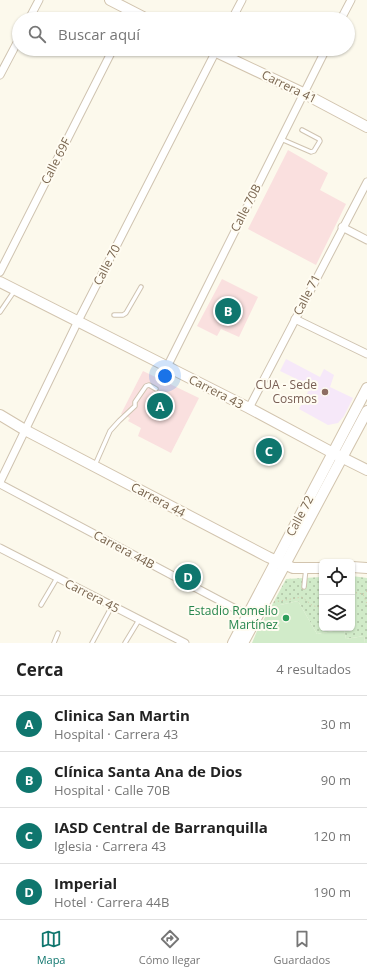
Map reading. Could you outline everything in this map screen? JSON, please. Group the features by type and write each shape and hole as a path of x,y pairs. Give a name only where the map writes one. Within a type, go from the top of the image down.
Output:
{"street":[{"path":"33,12 39,0"},
{"path":"110,0 126,12"},
{"path":"236,12 242,0"},
{"path":"345,12 351,0"},
{"path":"0,75 12,52"},
{"name":"Calle 69F","path":"0,272 109,56"},
{"name":"Calle 70","path":"0,483 78,321 211,56"},
{"name":"Carrera 41","path":"226,56 367,128"},
{"name":"Calle 70B","path":"167,367 322,56"},
{"name":"Calle 71","path":"249,408 367,182"},
{"path":"342,228 367,240"},
{"name":"Carrera 43","path":"0,282 249,408 337,456 367,470"},
{"path":"295,319 367,354"},
{"name":"Calle 72","path":"243,643 280,563 337,456 367,388"},
{"name":"Calle 72","path":"337,456 367,411"},
{"name":"Carrera 44","path":"0,415 25,430 280,563 293,568 319,568"},
{"name":"Carrera 44B","path":"0,483 247,615"},
{"name":"Carrera 45","path":"0,548 185,643"},
{"name":"Calle 72","path":"233,643 247,615 280,563"},
{"path":"355,568 367,568"}],"lane":[{"path":"280,139 311,152 314,151 320,141 319,139 302,130"},
{"path":"114,316 123,315 126,313 141,287"},
{"path":"0,312 16,290"},
{"path":"94,466 110,431 119,420 135,406 135,402 146,386 149,385 156,389"},
{"path":"304,587 306,568"},
{"path":"41,605 56,578"},
{"path":"92,643 112,606"},
{"path":"125,643 139,620"},
{"path":"54,643 58,633"}],"path":[{"path":"355,593 363,594 367,592"},
{"path":"363,594 367,604"},
{"path":"270,603 302,597 313,606 319,607"}],"shaded area":[{"path":"288,150 328,173 320,190 346,204 316,265 248,229"},
{"path":"222,279 258,297 239,337 221,329 217,336 197,326"},
{"name":"CUA - Sede Cosmos","path":"286,359 320,377 324,369 334,375 330,387 353,398 344,416 338,423 328,425 299,409 311,386 280,371"},
{"path":"143,371 199,398 171,453 138,436 141,428 128,421 130,418 121,414"}],"green space":[{"path":"355,576 367,578 367,643 365,643 364,636 346,639 344,631 355,631"},
{"path":"319,577 319,631 333,631 317,634 298,601 271,607 286,579"},
{"name":"Estadio Romelio Martínez","path":"298,601 317,634 333,631 344,631 346,639 364,636 365,643 252,643 271,607"}],"place":[{"name":"Clínica Santa Ana de Dios","path":"228,311"},
{"name":"CUA - Sede Cosmos","path":"325,392"},
{"name":"Clinica San Martin","path":"160,406"},
{"name":"IASD Central de Barranquilla","path":"269,451"},
{"name":"Imperial","path":"188,577"},
{"name":"Estadio Romelio Martínez","path":"286,618"}]}
